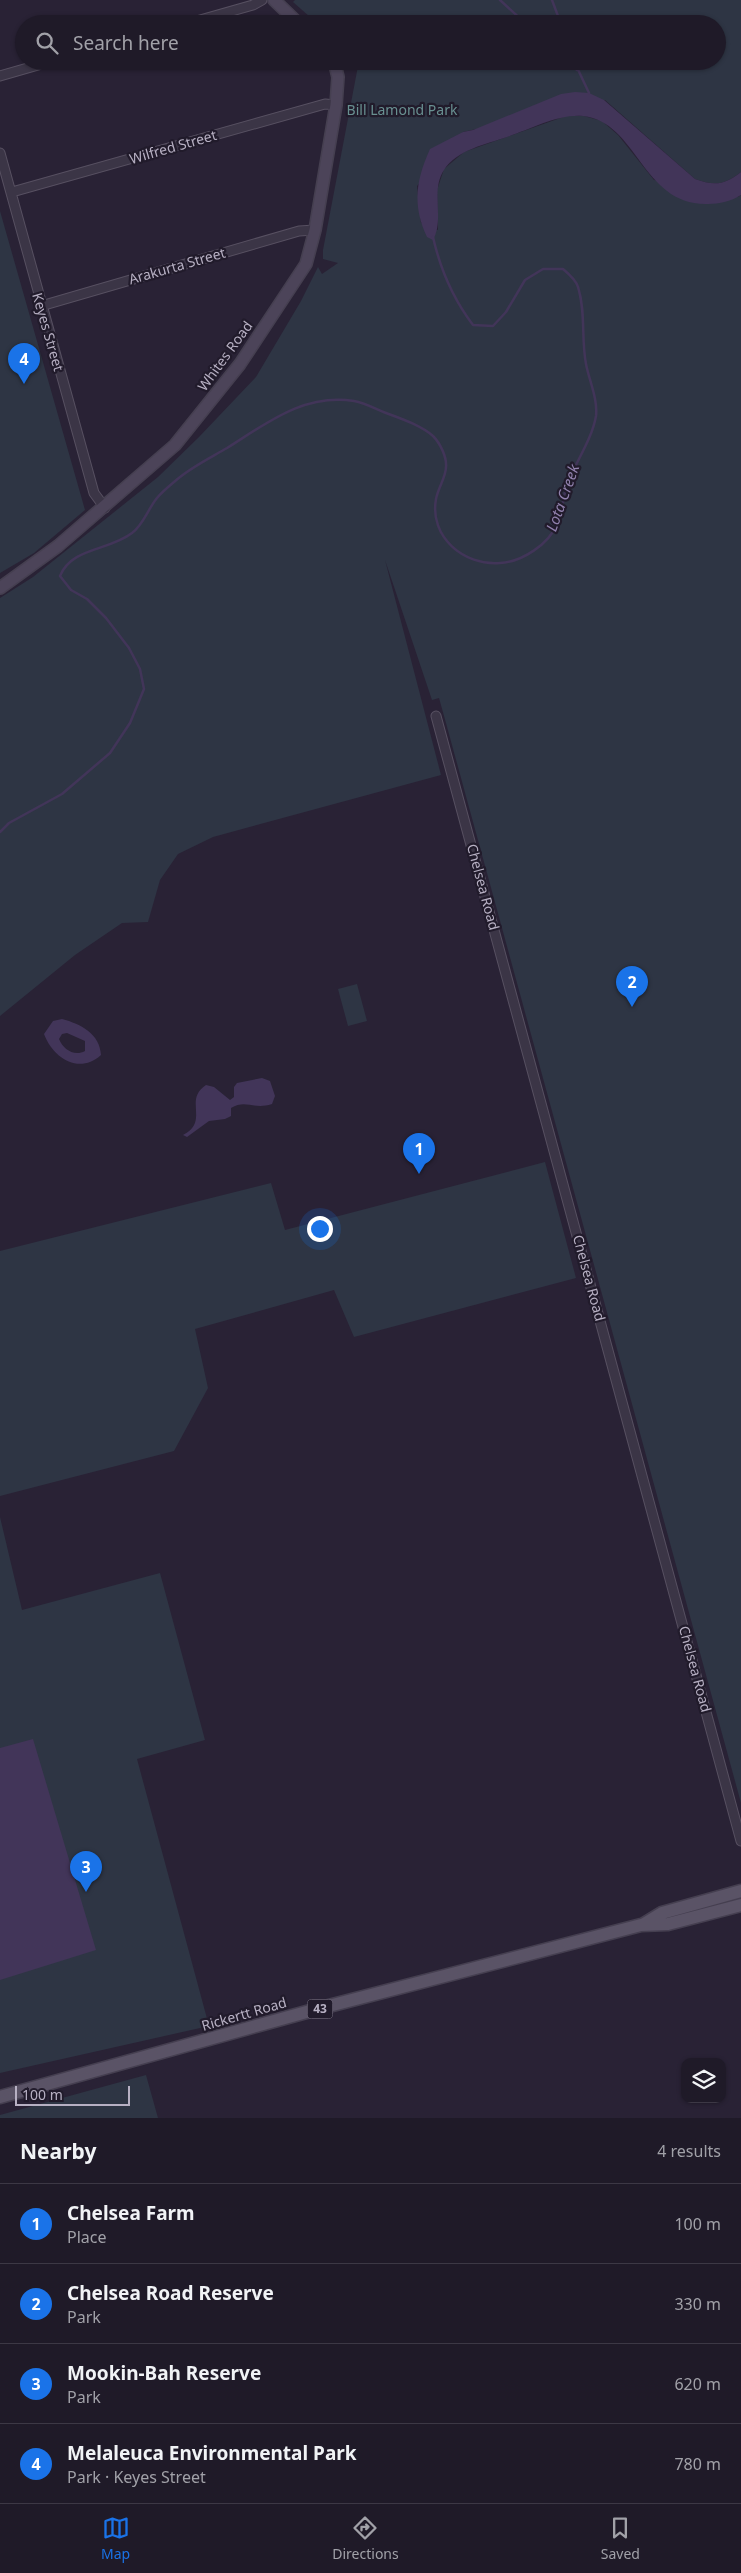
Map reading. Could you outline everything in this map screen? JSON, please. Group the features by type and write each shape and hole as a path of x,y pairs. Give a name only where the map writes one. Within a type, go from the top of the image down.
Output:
{"main road":[{"name":"Rickertt Road","path":"642,1925 662,1913 741,1891"},
{"name":"Rickertt Road","path":"0,2097 321,2008 642,1925 668,1924 741,1905"}],"street":[{"path":"218,15 253,5 262,0"},
{"path":"277,1 290,15"},
{"path":"0,76 21,70"},
{"name":"Whites Road","path":"0,588 34,565 105,508 175,446 240,364 306,264 315,230 336,104 338,77 336,70"},
{"name":"Wilfred Street","path":"12,192 325,104 336,104"},
{"name":"Keyes Street","path":"0,152 94,493 105,508"},
{"name":"Arakurta Street","path":"41,306 299,231 315,230"},
{"name":"Chelsea Road","path":"436,716 741,1841"}],"green space":[{"name":"Bill Lamond Park","path":"295,0 741,0 741,172 730,180 708,183 695,179 605,100 463,132 417,186 421,223 438,230 437,190 444,169 464,152 566,116 584,116 602,121 618,135 654,180 738,197 741,195 741,1803 439,698 432,700 385,560 441,775 213,837 178,854 160,880 148,922 122,923 75,955 0,1016 0,598 33,577 158,477 199,437 256,377 301,301 318,267 322,274 338,263 323,259 323,250 357,70 726,70 726,15 308,15 293,2"},
{"path":"0,211 85,510 34,553 0,573"},
{"path":"357,984 367,1021 348,1026 338,989"},
{"path":"545,1162 576,1278 354,1337 334,1290 195,1329 208,1388 174,1451 0,1496 0,1251 271,1183 285,1230"},
{"path":"0,1517 22,1610 160,1573 205,1740 137,1759 209,2026 0,2073"},
{"path":"146,2075 158,2118 0,2118 0,2115"}],"shaded area":[{"path":"589,93 604,100 695,179 708,183 719,183 730,180 741,172 741,195 730,200 708,204 686,201 668,192 654,179 616,133 601,122 583,116 564,117 472,149 449,163 440,178 438,187 438,223 436,232 433,240 427,237 419,214 418,193 425,160 430,149 463,132 473,130 561,94"},
{"path":"62,1019 88,1031 97,1041 101,1055 93,1061 84,1064 68,1061 60,1056 48,1043 44,1034 53,1021","holes":["67,1033 85,1041 85,1051 77,1053 66,1049 59,1039 62,1034"]},
{"path":"262,1078 270,1081 275,1096 272,1104 265,1106 236,1105 231,1108 231,1116 225,1119 209,1121 187,1137 183,1135 195,1123 197,1097 206,1085 214,1087 230,1100 234,1097 234,1087 237,1083"},
{"path":"33,1739 96,1950 0,1980 0,1748"}],"waterway":[{"path":"500,0 516,15"},
{"path":"552,0 558,15"},
{"path":"578,70 589,93"},
{"name":"Lota Creek","path":"0,832 9,823 62,794 110,753 130,723 144,689 140,669 129,648 106,618 87,599 71,590 60,576 66,567 82,554 123,539 132,533 139,526 157,498 180,477 272,420 302,406 319,401 336,400 354,401 417,425 436,439 444,455 446,471 438,491 435,513 444,537 452,546 474,560 500,563 517,559 534,551 548,538 559,519 568,482 588,441 596,416 595,396 587,370 582,306 577,284 563,269 543,269 525,280 506,312 493,326 473,325 448,283 433,237"}],"place":[{"name":"Melaleuca Environmental Park","path":"24,384"},
{"name":"Chelsea Road Reserve","path":"632,1007"},
{"name":"Chelsea Farm","path":"419,1174"},
{"name":"Mookin-Bah Reserve","path":"86,1892"}]}
